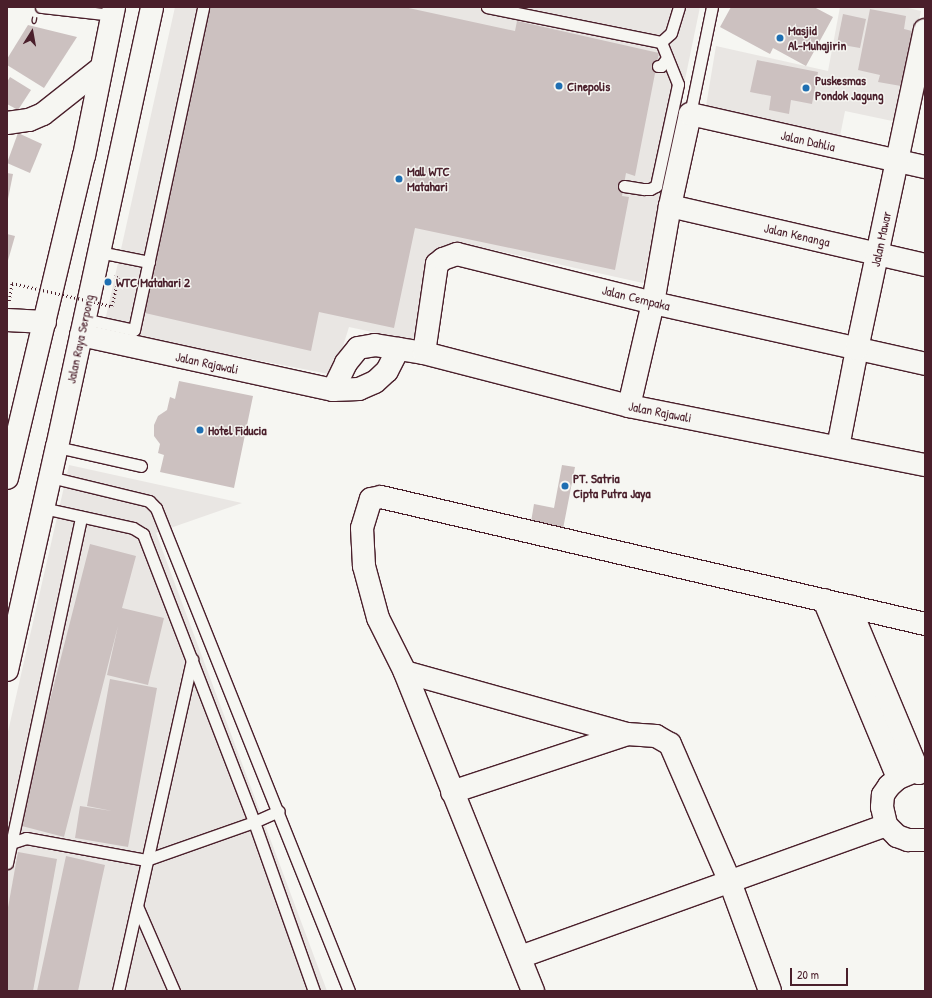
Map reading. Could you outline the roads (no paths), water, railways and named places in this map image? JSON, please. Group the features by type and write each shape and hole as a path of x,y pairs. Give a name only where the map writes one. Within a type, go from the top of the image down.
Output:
{"street":[{"name":"Jalan Raya Serpong","path":"7,670 58,446 152,7"},
{"path":"7,478 84,156 100,69 113,11"},
{"name":"Jalan Mawar","path":"838,447 897,161 921,65 925,30"},
{"path":"7,123 29,120 43,114 100,69"},
{"path":"629,406 653,303 670,206 690,114"},
{"name":"Jalan Dahlia","path":"690,114 925,167"},
{"name":"Jalan Kenanga","path":"670,206 925,264"},
{"name":"Jalan Cempaka","path":"424,354 438,264 443,260 457,254 653,303 925,364"},
{"path":"7,320 45,322"},
{"name":"Jalan Rajawali","path":"83,327 333,390 359,389 375,382 387,371 398,349"},
{"name":"Jalan Rajawali","path":"333,390 346,363 358,348 375,345 424,354 629,406 925,465"},
{"path":"533,991 405,672 378,618 364,566 362,528 368,504 376,497 925,624"},
{"path":"824,600 898,778"},
{"path":"849,606 922,773 908,773 898,778 889,786 883,796 882,807 886,824 897,836 923,846"},
{"path":"405,672 626,734 656,736 670,744 730,882 770,991"},
{"path":"452,792 626,734"},
{"path":"520,957 730,882 886,824"}],"lane":[{"path":"40,7 113,11"},
{"path":"83,327 134,330 203,7"},
{"path":"487,7 661,42"},
{"path":"661,42 671,32 676,23 679,7"},
{"path":"690,114 712,7"},
{"path":"624,186 650,189 656,186 678,84 661,42"},
{"path":"658,66 662,66 667,58"},
{"path":"99,252 149,262"},
{"path":"58,446 141,466"},
{"path":"50,477 149,501 154,504 279,811 349,991"},
{"path":"43,508 132,528 143,534 254,822 314,991"},
{"path":"7,863 11,821 81,517"},
{"path":"118,991 192,659"},
{"path":"9,842 26,838 146,860 254,822 279,811"},
{"path":"11,821 26,838"},
{"path":"136,906 174,991"}],"place":[{"name":"Masjid Al-Muhajirin","path":"780,38"},
{"name":"Cinepolis","path":"559,86"},
{"name":"Puskesmas Pondok Jagung","path":"806,88"},
{"name":"Mall WTC Matahari","path":"399,179"},
{"name":"WTC Matahari 2","path":"108,282"},
{"name":"Hotel Fiducia","path":"200,430"},
{"name":"PT. Satria Cipta Putra Jaya","path":"565,486"}]}
